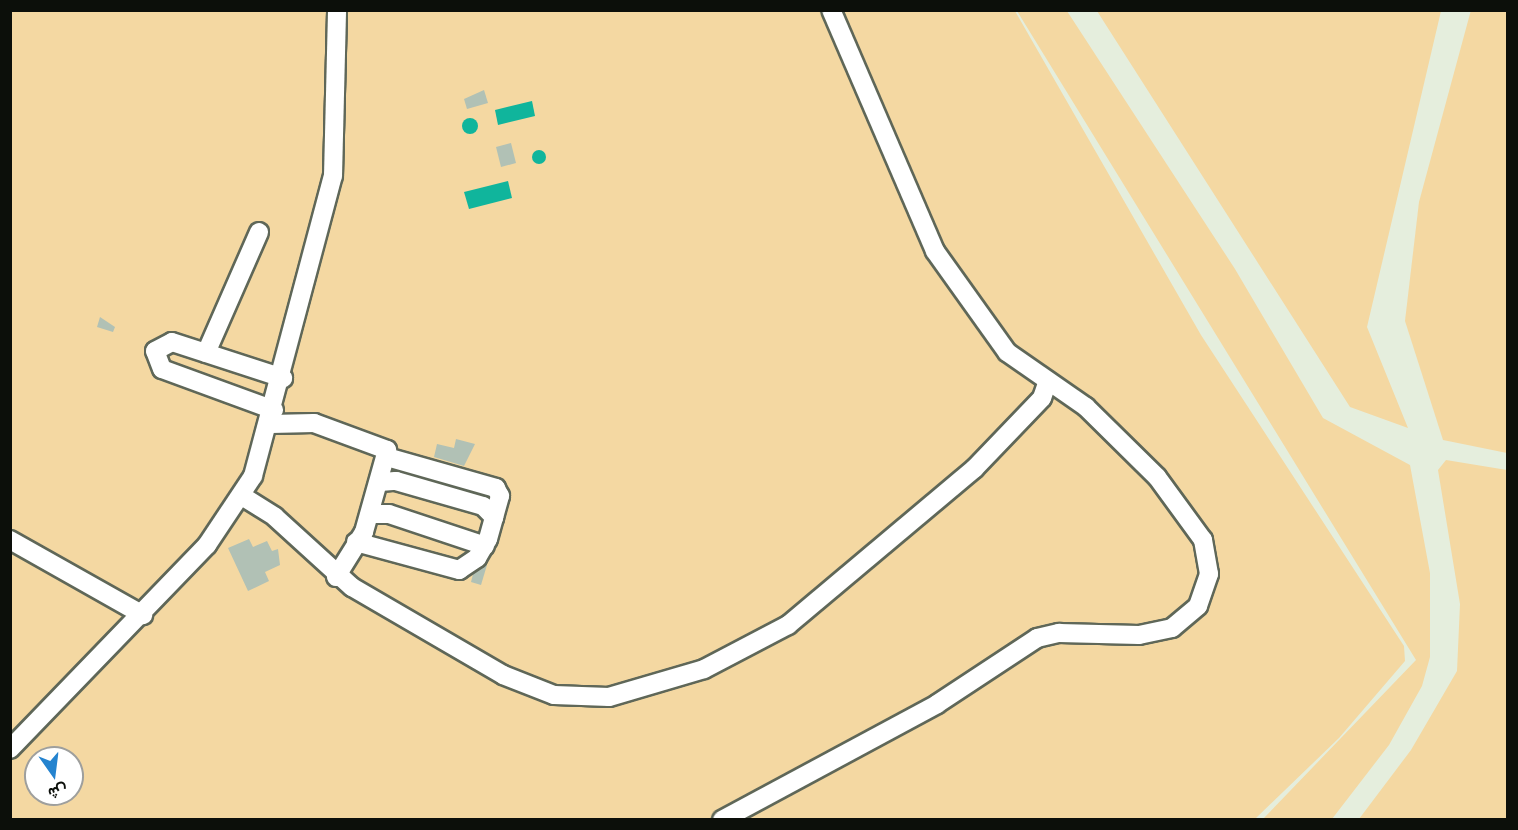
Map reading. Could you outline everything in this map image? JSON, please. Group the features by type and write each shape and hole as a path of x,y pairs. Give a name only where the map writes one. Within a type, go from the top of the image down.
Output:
{"street":[{"path":"10,749 143,615 242,496 272,417 283,378 335,165 337,10"},
{"path":"722,819 938,704 1037,638 1059,633 1156,634 1172,628 1198,606 1209,565 1194,525 1124,440 999,344 929,241 831,10"},
{"path":"206,353 259,232"},
{"path":"283,378 167,341 154,357 162,369 272,417 314,423 382,444 387,457 370,514 336,577"},
{"path":"242,496 282,524 336,577 519,684 572,698 627,694 734,656 814,606 989,455 1045,394 1048,381"},
{"path":"356,542 454,570 467,567 485,546 500,496 496,488 387,457"},
{"path":"380,482 396,481 483,506 494,517"},
{"path":"370,514 389,514 485,546"},
{"path":"10,540 143,615"}],"shaded area":[{"path":"1471,10 1507,11 1507,453 1443,440 1405,321 1419,202"},
{"path":"10,11 1015,11 1201,335 1404,646 1405,661 1339,738 1255,819 11,819"},
{"path":"1017,11 1067,11 1235,269 1323,418 1410,465 1430,573 1430,657 1422,686 1389,745 1332,819 1263,819 1416,660"},
{"path":"1097,11 1441,11 1367,327 1408,428 1350,407"},
{"path":"1446,460 1507,470 1507,819 1359,819 1411,750 1457,671 1460,604 1438,470"}],"water":[{"path":"532,101 535,116 498,125 495,110"},
{"path":"470,118 478,126 470,134 462,126"},
{"path":"536,150 542,150 546,157 542,164 536,164 532,160 532,154"},
{"path":"508,181 512,198 469,209 464,192"}],"building":[{"path":"484,90 488,103 467,109 464,99"},
{"path":"511,143 516,163 501,167 496,147"},
{"path":"100,317 115,327 113,332 97,327"},
{"path":"456,439 475,444 464,466 434,457 437,444 454,448"},
{"path":"249,539 253,547 267,541 272,551 278,549 280,565 265,572 269,581 248,591 228,548"},
{"path":"476,562 487,565 481,585 471,582"}]}
